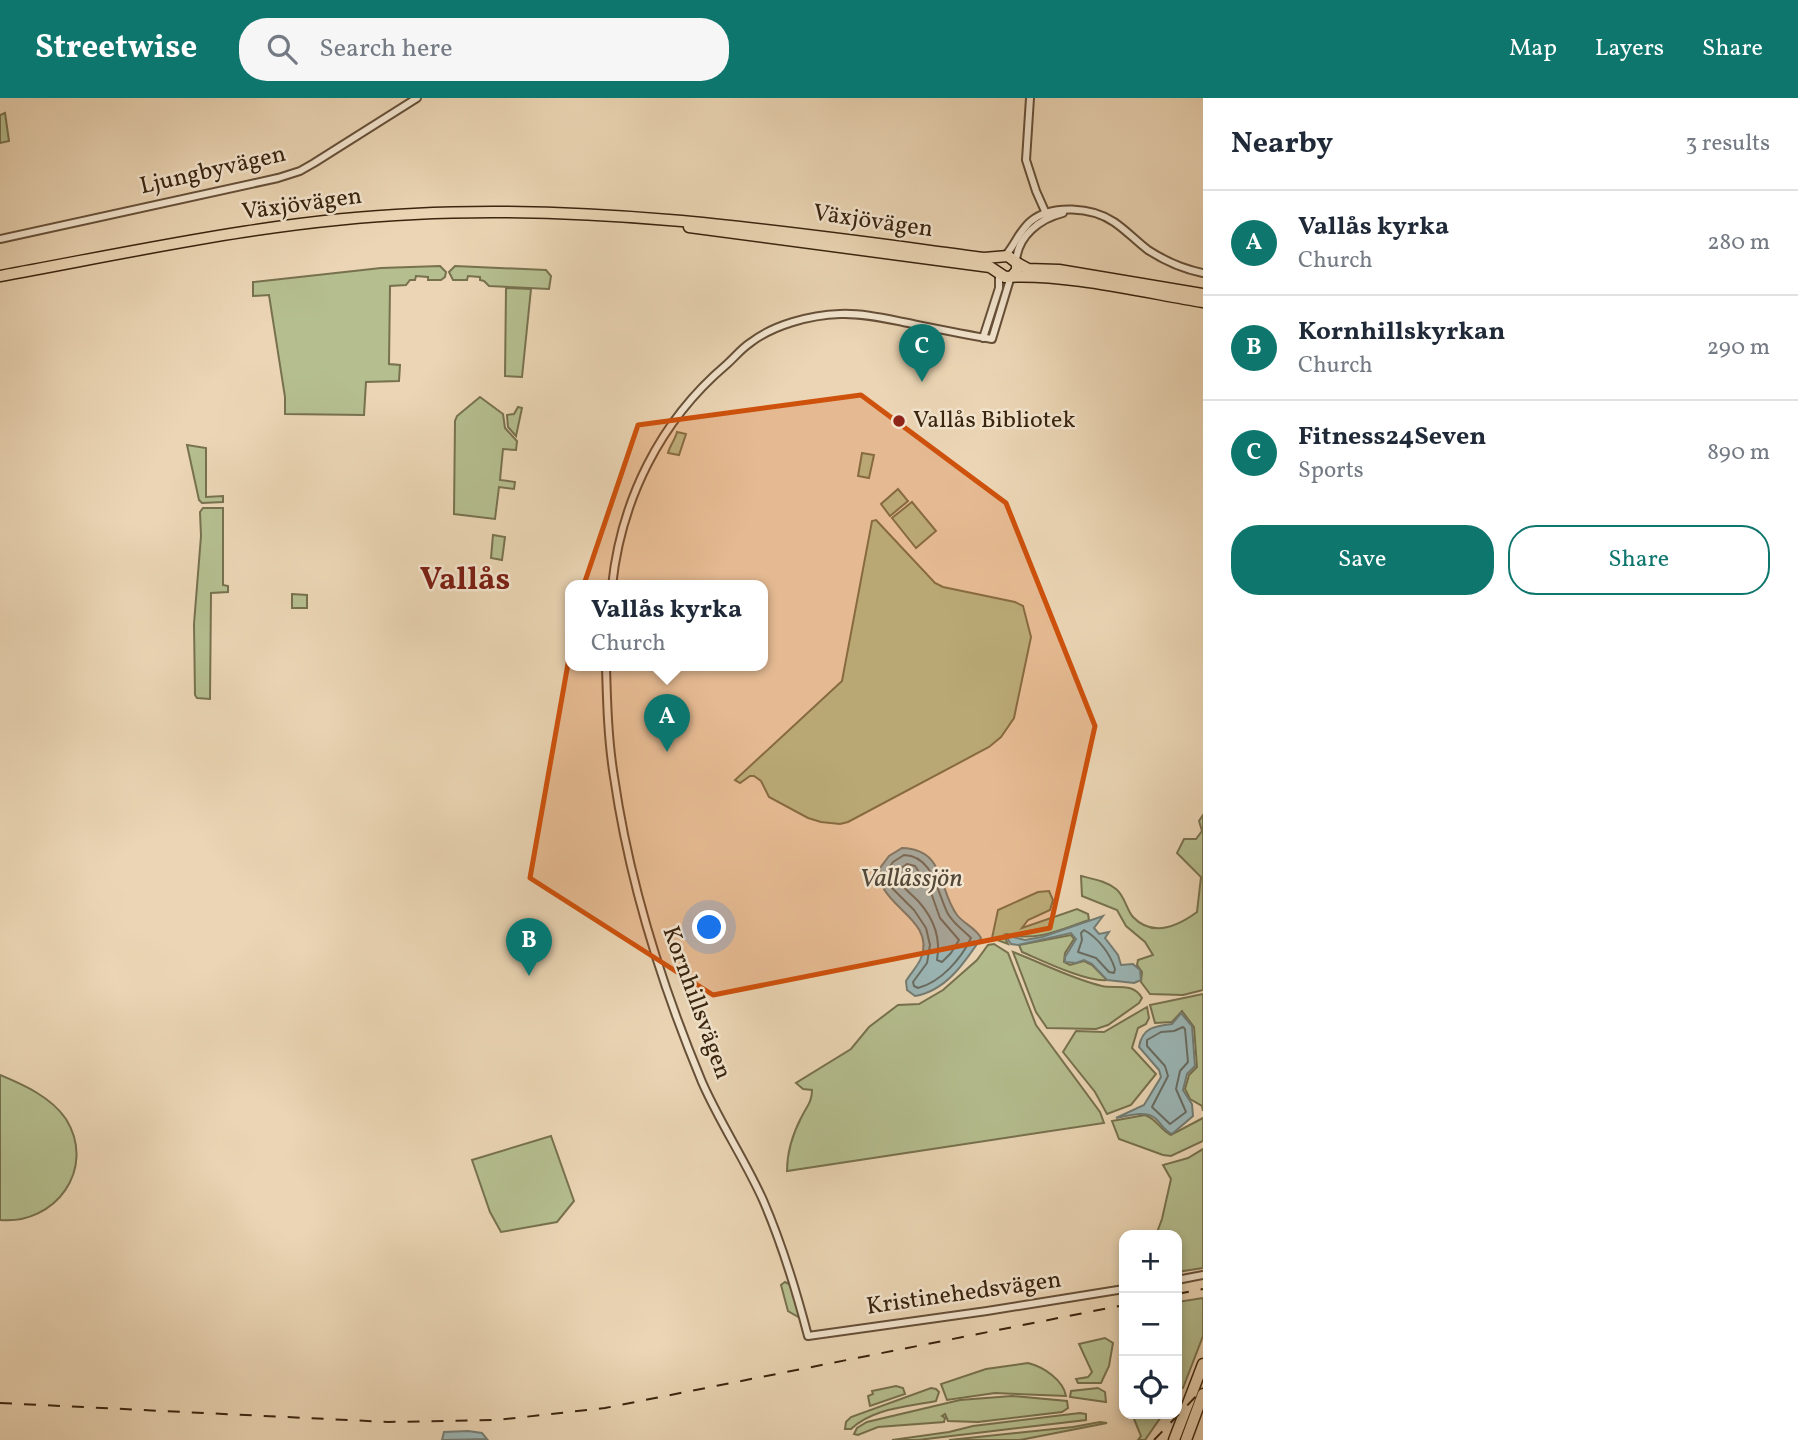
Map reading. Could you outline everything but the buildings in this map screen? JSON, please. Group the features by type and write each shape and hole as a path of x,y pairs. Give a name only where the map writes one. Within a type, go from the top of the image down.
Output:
{"highway":[{"name":"Växjövägen","path":"0,276 268,230 365,217 492,212 665,218 815,234 984,258 1011,257 1028,269 1059,270 1203,294"},
{"name":"Växjövägen","path":"612,216 984,266 1003,276 1059,279 1203,302"},
{"path":"998,272 997,263 1003,257"},
{"path":"1012,276 1017,270 1016,262"},
{"path":"1174,1440 1203,1364"},
{"path":"1186,1440 1203,1394"}],"street":[{"name":"Ljungbyvägen","path":"0,239 300,171 417,98"},
{"path":"1030,98 1027,169 1047,215"},
{"path":"1003,257 1023,229 1047,215 1075,211 1094,213 1111,220 1147,249 1167,261 1203,273"},
{"path":"1016,262 1022,240 1047,215"},
{"path":"983,338 999,288 998,272"},
{"path":"613,580 625,516 668,426 705,382 749,343 793,323 840,314 885,318 992,339 1012,276"},
{"name":"Kornhillsvägen","path":"606,671 608,728 614,777 627,851 649,932 706,1090 762,1197 778,1236 808,1336"},
{"path":"1182,1279 1203,1275"},
{"name":"Kristinehedsvägen","path":"808,1336 1119,1290"}],"highlighted area":[{"path":"861,395 1006,503 1095,726 1050,928 713,995 530,878 580,596 638,425"}],"green space":[{"path":"5,113 9,141 0,143 0,115"},
{"path":"440,266 446,272 441,280 416,276 415,280 410,280 406,285 390,286 389,364 400,365 399,381 366,382 364,415 285,414 285,397 269,295 253,296 253,282 381,268"},
{"path":"455,266 546,270 551,276 549,289 489,286 480,280 480,277 468,276 467,280 453,280 449,272"},
{"path":"506,288 531,289 522,377 505,376"},
{"path":"480,397 503,414 505,428 517,441 516,450 503,449 500,480 515,482 514,489 499,487 495,519 454,514 455,421 457,416"},
{"path":"518,407 522,408 516,436 508,427 507,415 514,414"},
{"path":"677,432 686,434 679,455 668,453"},
{"path":"187,445 206,448 206,497 223,496 223,502 202,503 199,500"},
{"path":"862,453 874,455 869,478 858,476"},
{"path":"898,489 908,501 890,516 881,504"},
{"path":"912,502 936,531 916,548 892,518"},
{"path":"203,508 223,508 223,585 228,586 228,592 211,593 210,699 197,698 195,695 194,624 201,536 200,512"},
{"path":"876,520 935,583 1023,606 1031,637 1014,718 1001,737 989,747 848,822 821,822 769,797 761,781 754,776 740,783 735,780 842,681 872,521"},
{"path":"493,535 505,537 502,560 491,558"},
{"path":"292,594 307,595 307,608 292,608"},
{"path":"1203,815 1203,990 1183,995 1150,994 1141,982 1142,972 1137,965 1138,960 1153,955 1145,942 1126,926 1117,910 1082,896 1081,876 1104,882 1116,889 1133,917 1149,927 1165,928 1182,922 1197,912 1201,877 1177,853 1184,839 1196,839 1202,831 1199,821"},
{"path":"1049,891 1053,900 1050,910 1028,920 1022,928 1077,909 1088,914 1089,920 1038,936 1006,934 1004,936 1008,944 992,938 998,910 1038,892"},
{"path":"1071,935 1074,939 1065,953 1064,962 1070,965 1084,961 1107,980 1088,978 1064,970 1022,952 1019,945"},
{"path":"994,944 1008,953 1036,1025 1100,1112 1104,1123 787,1171 793,1136 812,1094 812,1090 803,1089 796,1083 851,1049 869,1027 898,1005 919,1004 943,990 977,960 988,945"},
{"path":"1013,952 1091,983 1129,988 1142,998 1108,1025 1096,1029 1047,1028 1036,1012"},
{"path":"1203,994 1203,1111 1202,1106 1190,1099 1185,1089 1189,1075 1197,1067 1194,1027 1182,1011 1172,1022 1155,1023 1150,1005"},
{"path":"1147,1007 1149,1018 1146,1024 1138,1028 1132,1048 1156,1074 1131,1105 1107,1114 1095,1092 1063,1052 1076,1031 1104,1032"},
{"path":"0,1075 53,1104 66,1119 74,1138 76,1157 73,1174 65,1190 53,1203 38,1213 20,1219 0,1220"},
{"path":"1145,1115 1171,1135 1203,1118 1203,1141 1171,1156 1119,1139 1112,1121"},
{"path":"551,1136 574,1201 557,1222 501,1232 490,1212 472,1160"},
{"path":"1203,1149 1203,1268 1182,1271 1182,1230 1158,1230 1171,1179 1163,1165 1188,1158"},
{"path":"785,1282 791,1285 800,1318 788,1311 781,1285"},
{"path":"1203,1298 1203,1336 1183,1388 1182,1388 1182,1301"},
{"path":"1105,1338 1113,1343 1109,1366 1101,1383 1078,1383 1076,1379 1088,1377 1092,1372 1079,1344"},
{"path":"1028,1363 1052,1375 1066,1396 995,1393 947,1400 941,1384 986,1369"},
{"path":"896,1386 903,1388 905,1394 870,1406 868,1396 873,1394 872,1391"},
{"path":"931,1388 939,1392 936,1401 880,1412 851,1429 845,1429 846,1422 851,1417"},
{"path":"1098,1388 1105,1392 1106,1402 1070,1397 1071,1391"},
{"path":"1012,1396 1067,1401 1068,1408 1062,1412 978,1422 948,1421 945,1414 942,1416 945,1418 944,1422 878,1427 854,1434 857,1428 867,1422 960,1400"},
{"path":"1086,1414 1086,1420 918,1440 892,1440 973,1426"},
{"path":"1134,1419 1160,1419 1145,1440 1138,1440 1141,1436"},
{"path":"1107,1423 1020,1440 949,1440 1073,1427"}],"water":[{"name":"Vallåssjön","path":"902,848 916,850 934,863 957,915 981,938 961,966 945,982 915,996 907,990 906,981 921,958 924,947 922,937 911,919 884,889 880,868 889,856"},
{"path":"1103,916 1094,928 1099,934 1109,932 1105,938 1118,955 1121,965 1133,964 1140,970 1141,980 1134,983 1107,980 1092,964 1084,960 1076,963 1065,962 1065,957 1076,939 1071,933 1018,945 1011,944 1005,935 1025,940 1042,937"},
{"path":"1181,1013 1192,1026 1195,1066 1187,1074 1183,1090 1192,1104 1193,1116 1172,1134 1146,1114 1116,1118 1144,1105 1161,1077 1159,1070 1139,1047 1143,1036 1154,1027 1172,1024"},
{"path":"444,1432 482,1433 487,1439 442,1440"}],"railway":[{"path":"1182,1293 1203,1289"},
{"path":"0,1403 388,1422 497,1420 605,1408 1119,1306"},
{"path":"1154,1440 1203,1389"}],"place":[{"name":"Fitness24Seven","path":"922,382"},
{"name":"Vallås Bibliotek","path":"899,421"},
{"name":"Vallås kyrka","path":"667,752"},
{"name":"Kornhillskyrkan","path":"529,976"}],"district":[{"name":"Vallås","path":"465,581"}]}
